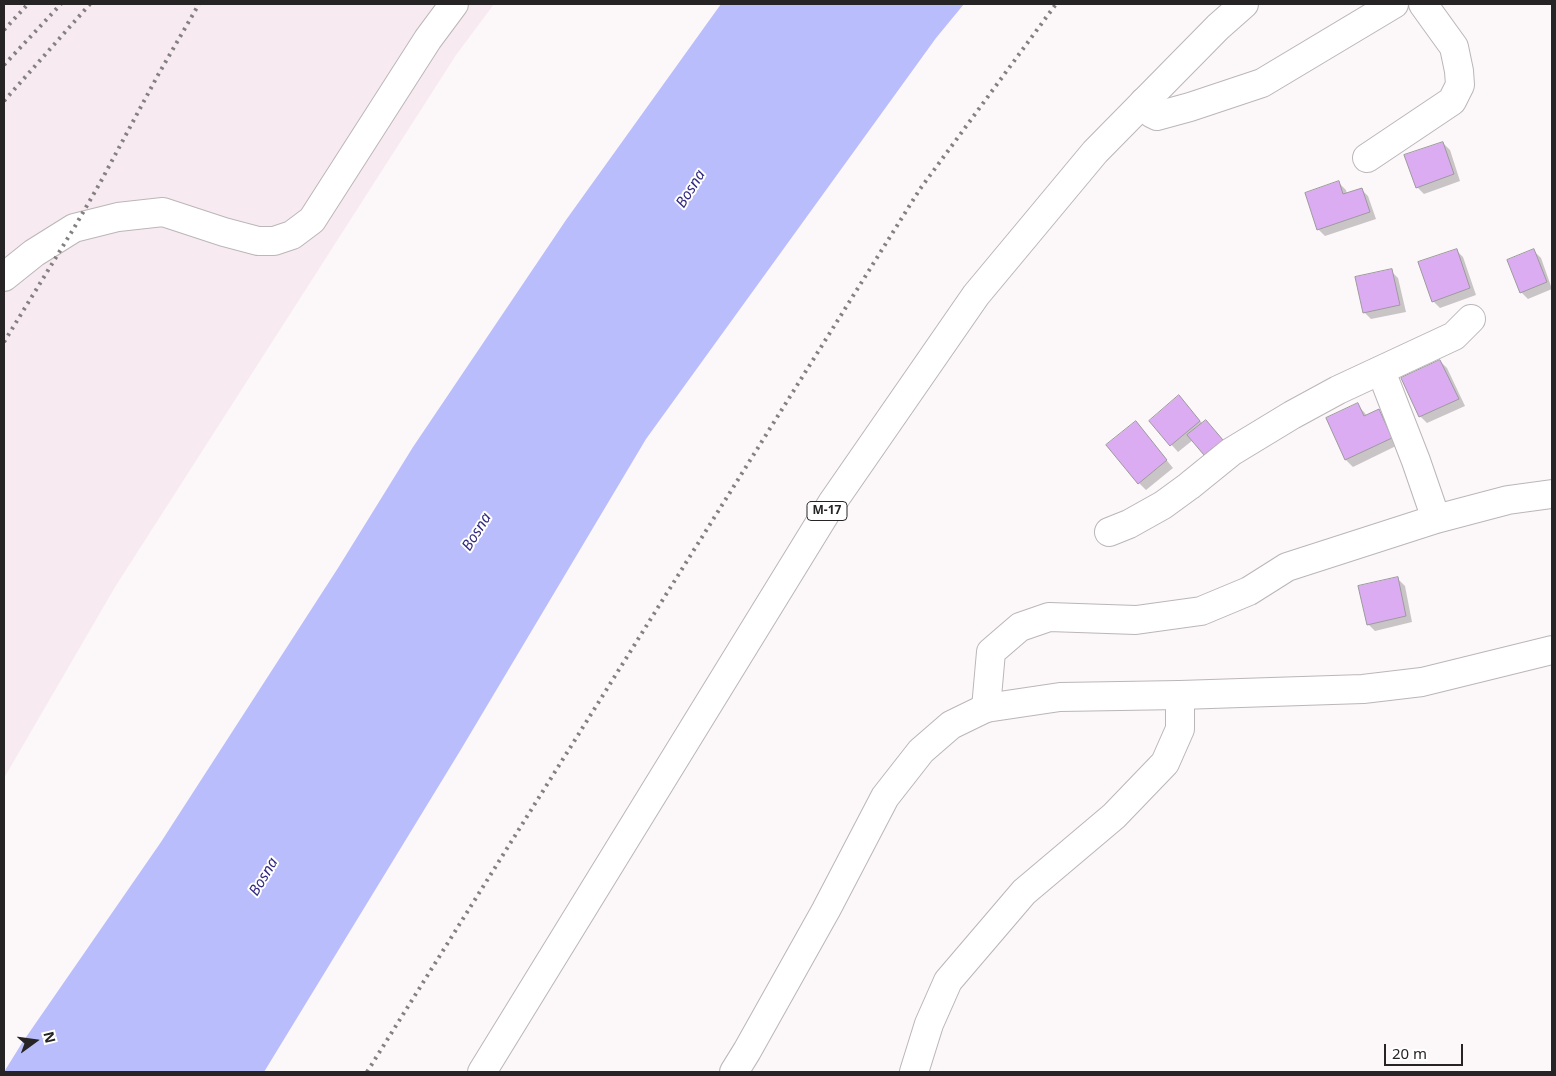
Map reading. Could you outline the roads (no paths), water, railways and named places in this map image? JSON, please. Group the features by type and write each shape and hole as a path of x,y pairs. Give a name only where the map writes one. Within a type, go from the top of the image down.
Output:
{"main road":[{"path":"4,277 34,253 74,228 118,217 163,212 224,232 258,240 274,241 292,235 312,220 428,39 454,4"},
{"name":"M-17","path":"482,1072 832,503 976,295 1095,152 1218,27 1244,4"},
{"path":"1144,102 1151,113 1157,116 1190,108 1262,83 1394,4"},
{"path":"1367,158 1452,101 1460,85 1454,47 1423,4"},
{"path":"1109,532 1129,524 1163,505 1231,452 1276,424 1338,390 1454,336 1471,318"},
{"path":"1381,371 1436,519"},
{"path":"986,708 991,652 1020,627 1049,617 1136,620 1201,611 1249,591 1287,567 1436,519 1508,500 1552,494"},
{"path":"734,1072 748,1052 885,798 920,751 951,725 986,708 1060,697 1362,689 1422,682 1552,650"},
{"path":"914,1072 929,1024 948,981 1024,892 1114,816 1165,763 1180,729 1180,695"}],"water":[{"name":"Bosna","path":"721,4 964,4 936,38 646,439 460,751 264,1072 4,1072 161,842 338,568 413,447 566,220"}],"railway":[{"path":"4,30 28,4"},
{"path":"4,65 61,4"},
{"path":"4,101 90,4"},
{"path":"4,342 100,183 158,75 199,4"},
{"path":"367,1072 920,189 1056,4"}]}
